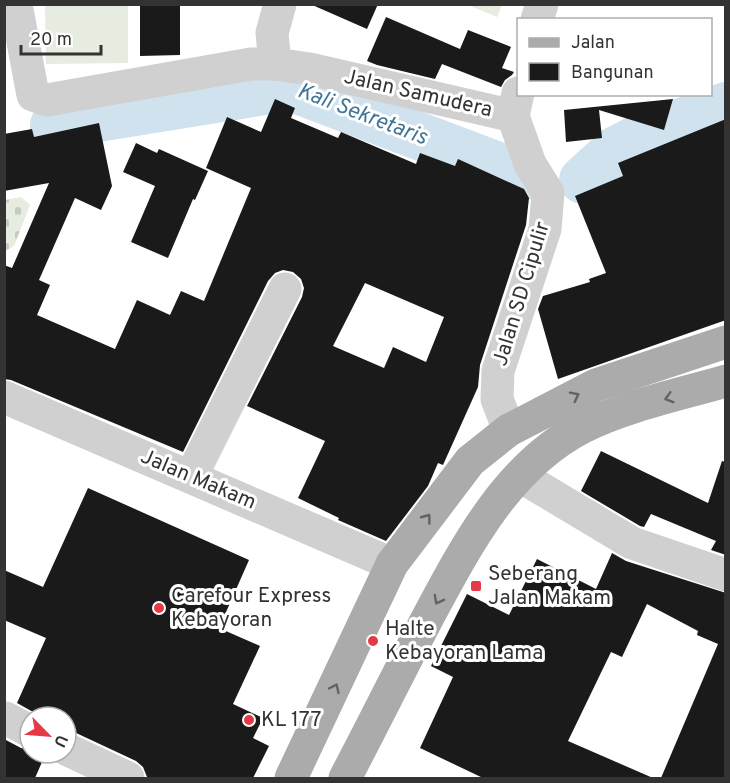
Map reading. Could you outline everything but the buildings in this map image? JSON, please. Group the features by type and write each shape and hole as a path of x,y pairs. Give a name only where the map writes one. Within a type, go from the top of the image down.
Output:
{"main road":[{"path":"291,778 392,564 470,461 509,430 596,385 726,342"},
{"path":"345,778 457,562 502,495 520,476 551,446 584,426 624,411 726,381"}],"street":[{"name":"Jalan Samudera","path":"16,4 33,95 39,99 47,100 251,64 275,64 516,105"},
{"path":"275,64 272,33 280,4"},
{"name":"Jalan SD Cipulir","path":"509,430 497,399 498,371 545,229 548,193 530,164 516,105"},
{"path":"191,477 285,288"},
{"name":"Jalan Makam","path":"4,397 392,564"},
{"path":"520,476 632,543 726,575"},
{"path":"4,718 18,725"},
{"path":"78,755 128,778"}],"green space":[{"path":"45,5 128,5 128,63 46,64"},
{"path":"468,5 502,5 497,17"},
{"path":"21,197 30,205 14,246 5,251 5,200"}],"waterway":[{"name":"Kali Sekretaris","path":"54,125 290,87 524,176"},
{"name":"Kali Sekretaris","path":"583,180 616,150 645,135 726,106"}],"place":[{"name":"Seberang Jalan Makam","path":"476,586"},
{"name":"Carefour Express Kebayoran","path":"159,608"},
{"name":"Halte Kebayoran Lama","path":"373,641"},
{"name":"KL 177","path":"249,720"}]}
